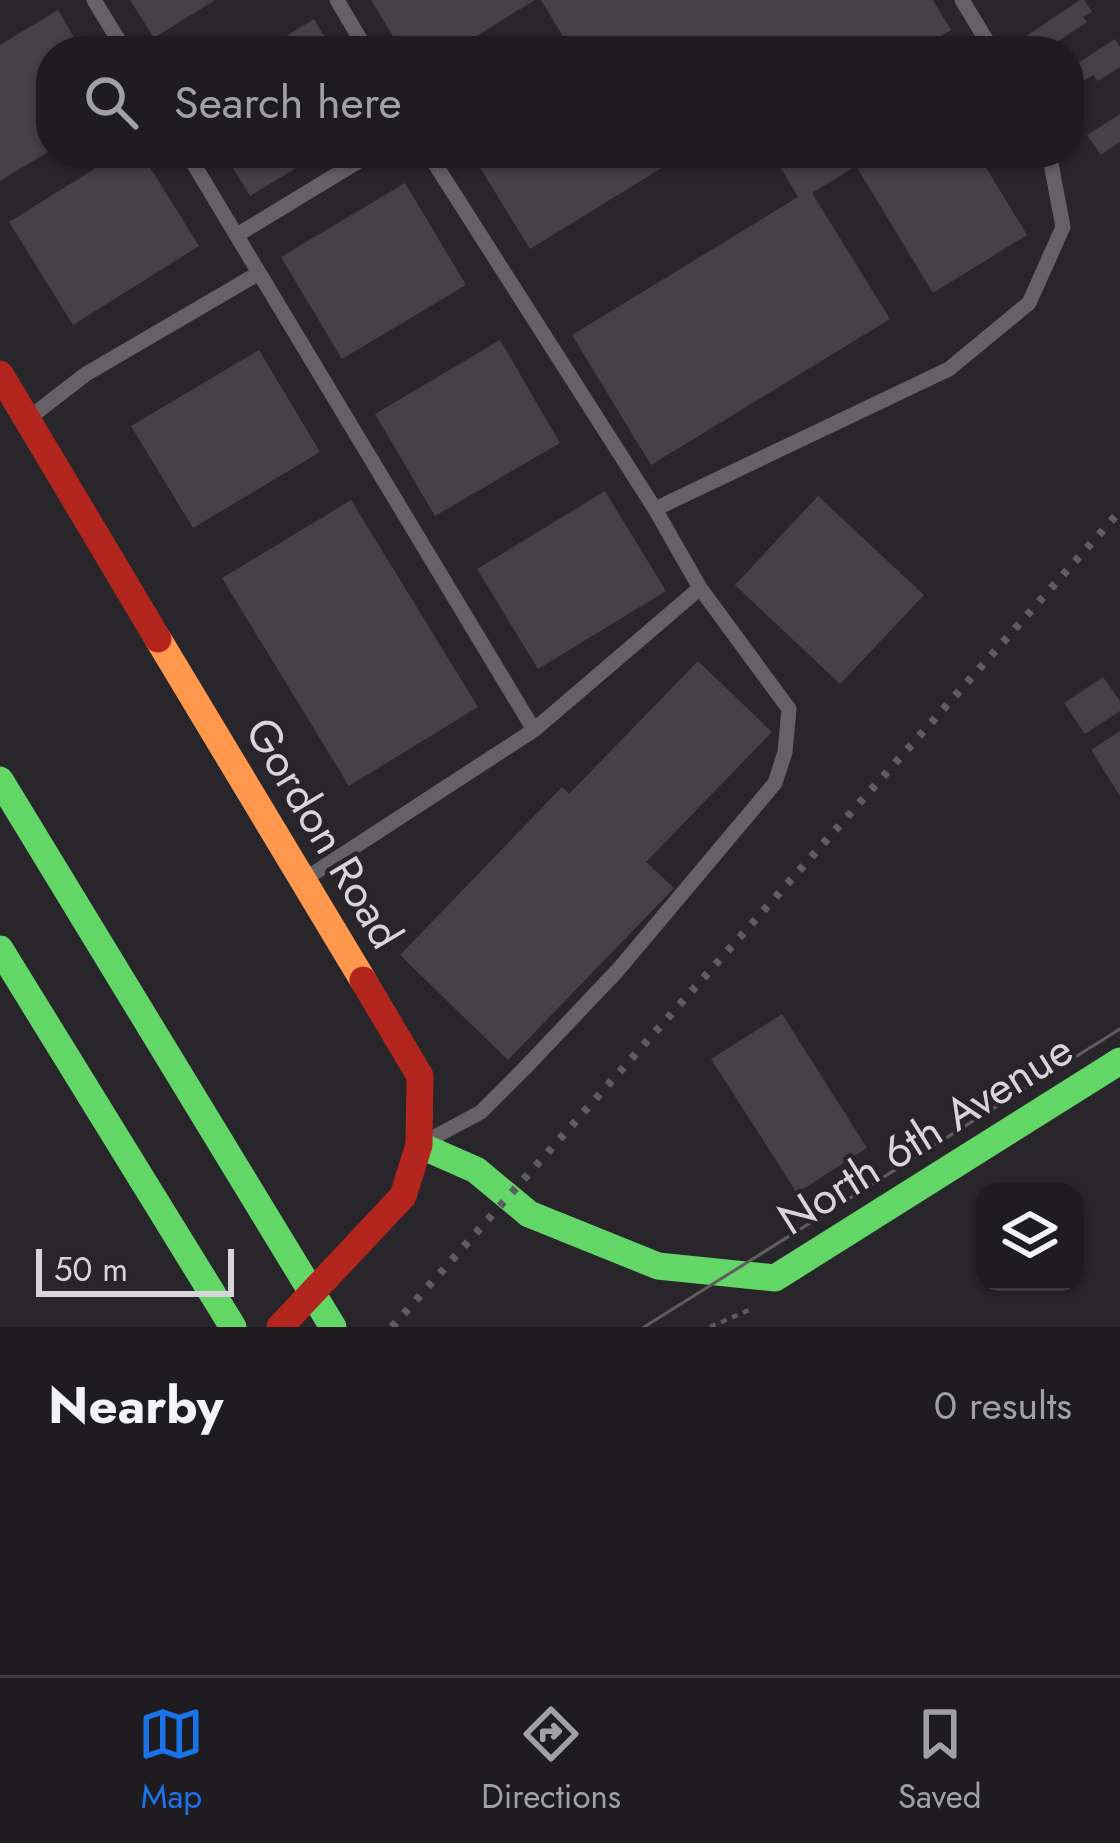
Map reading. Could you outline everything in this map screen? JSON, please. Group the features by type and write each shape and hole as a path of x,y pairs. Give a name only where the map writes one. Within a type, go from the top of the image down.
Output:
{"main road":[{"name":"Gordon Road","path":"0,374 421,1076 419,1145 403,1196 280,1327"},
{"path":"0,780 333,1327"},
{"path":"0,949 233,1327"},
{"name":"North 6th Avenue","path":"419,1145 476,1170 530,1214 658,1266 775,1278 1120,1061"}],"lane":[{"path":"94,0 116,36"},
{"path":"337,0 358,36"},
{"path":"962,0 984,36"},
{"path":"196,168 534,730"},
{"path":"237,235 347,168"},
{"path":"419,1145 482,1112 618,970 775,783 785,752 789,709 700,588 655,509 438,168"},
{"path":"655,509 949,369 1029,303 1063,226 1052,168"},
{"path":"27,419 86,374 260,273"},
{"path":"303,880 534,730 700,588"}],"building":[{"path":"130,0 215,0 157,36"},
{"path":"371,0 535,0 476,36 393,36"},
{"path":"541,0 933,0 951,30 941,36 563,36"},
{"path":"1080,0 1092,12 1083,17 1087,22 1066,36 1026,36"},
{"path":"58,10 73,36 36,36 36,159 0,181 0,45"},
{"path":"314,19 324,36 286,36"},
{"path":"1115,39 1120,47 1120,67 1098,81 1093,75 1084,81 1084,59"},
{"path":"1120,114 1120,142 1101,155 1087,135"},
{"path":"96,168 150,168 199,246 73,325 9,222"},
{"path":"233,168 296,168 250,196"},
{"path":"480,168 662,168 530,249"},
{"path":"781,168 853,168 812,193 890,319 651,465 572,335 798,197"},
{"path":"857,168 986,168 1027,235 933,293"},
{"path":"405,183 466,285 342,359 281,257"},
{"path":"500,340 560,443 435,516 375,414"},
{"path":"259,350 320,452 193,528 131,426"},
{"path":"605,491 666,591 538,669 477,569"},
{"path":"818,496 924,595 840,684 735,585"},
{"path":"351,500 478,707 349,786 222,578"},
{"path":"698,661 772,732 646,862 674,888 508,1060 400,955 562,787 569,794"},
{"path":"1103,677 1120,701 1120,711 1085,734 1064,703"},
{"path":"1120,731 1120,796 1091,750"},
{"path":"782,1014 867,1148 797,1193 711,1059"}],"tram line":[{"path":"644,1327 1120,1029"}],"railway":[{"path":"392,1327 1120,511"}],"traffic: fast":[{"path":"0,780 333,1327"},
{"path":"0,949 233,1327"},
{"path":"419,1145 476,1170 529,1214 658,1266 775,1278 1120,1061"}],"traffic: slow":[{"path":"158,639 363,980"}],"traffic: jam":[{"path":"0,374 158,639"},
{"path":"280,1327 403,1196 419,1145 420,1076 363,980"}]}
